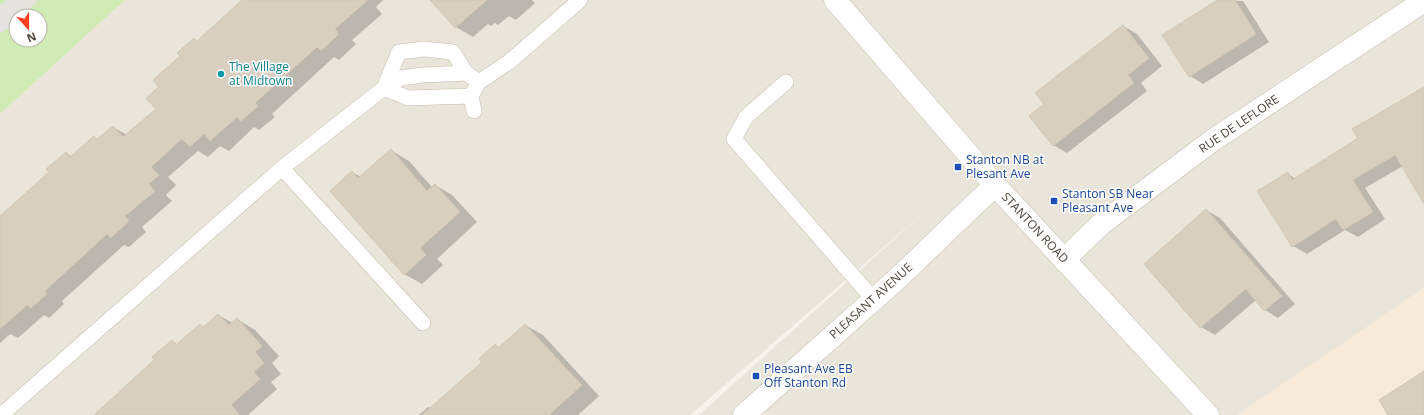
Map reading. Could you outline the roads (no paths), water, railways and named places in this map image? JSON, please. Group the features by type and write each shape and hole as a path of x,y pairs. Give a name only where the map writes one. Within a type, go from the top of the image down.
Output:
{"street":[{"name":"STANTON ROAD","path":"835,0 996,185 1208,415"},
{"name":"RUE DE LEFLORE","path":"1064,260 1101,224 1213,140 1424,1"},
{"name":"PLEASANT AVENUE","path":"744,415 874,300 996,185"}],"lane":[{"path":"474,111 471,96 479,82 509,62 580,0"},
{"path":"384,88 399,52 424,49 453,52 466,73 479,82"},
{"path":"0,415 282,168 384,88 401,78 423,75 466,73"},
{"path":"786,82 746,117 734,138 874,300"},
{"path":"384,88 408,98 471,96"},
{"path":"282,168 423,323"}],"place":[{"name":"The Village at Midtown","path":"221,74"},
{"name":"Stanton NB at Plesant Ave","path":"958,167"},
{"name":"Stanton SB Near Pleasant Ave","path":"1054,201"},
{"name":"Pleasant Ave EB Off Stanton Rd","path":"756,376"}]}
